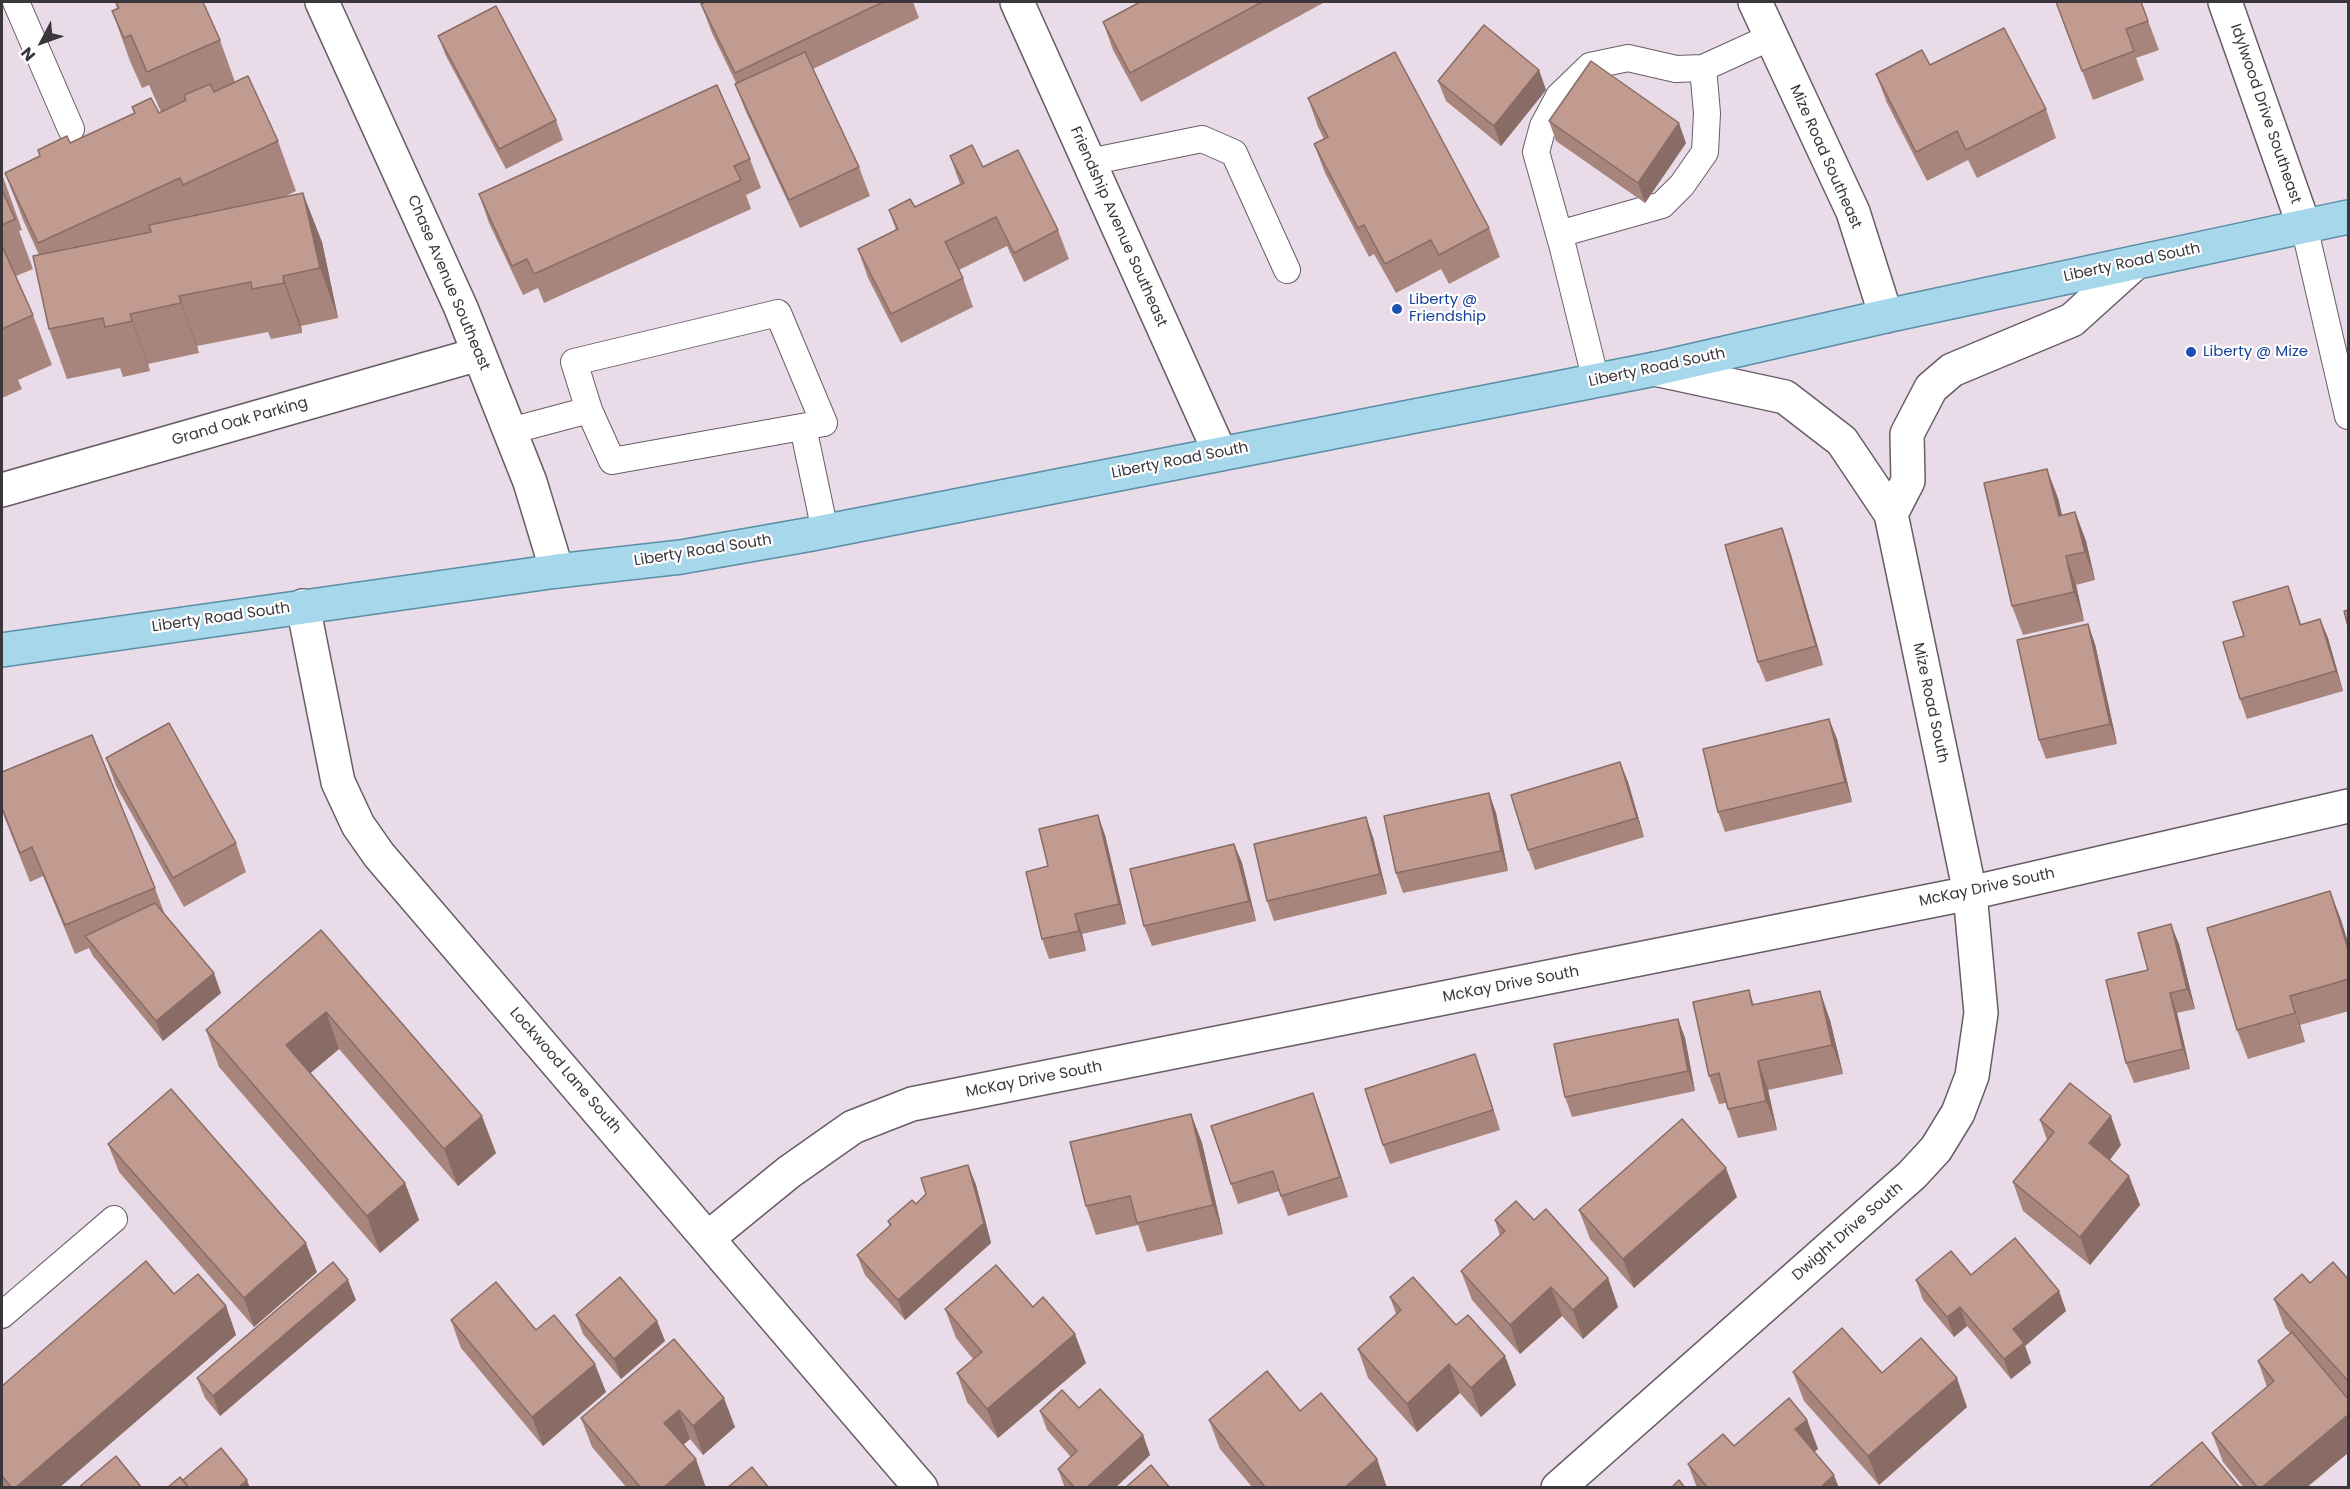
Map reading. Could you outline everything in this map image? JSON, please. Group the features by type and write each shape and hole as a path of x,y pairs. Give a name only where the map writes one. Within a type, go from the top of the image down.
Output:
{"main road":[{"name":"Liberty Road South","path":"2,650 303,606 681,556 825,531 1655,369 1886,316 2349,217"}],"street":[{"name":"Chase Avenue Southeast","path":"322,2 461,308 530,482 557,571"},
{"name":"Friendship Avenue Southeast","path":"1017,2 1220,453"},
{"name":"Mize Road Southeast","path":"1755,2 1853,212 1886,316"},
{"name":"Idylwood Drive Southeast","path":"2226,2 2304,226"},
{"path":"1891,514 1908,481 1907,434 1931,388 1952,370 2072,320 2135,262"},
{"name":"Grand Oak Parking","path":"2,490 479,354"},
{"name":"Mize Road South","path":"1655,369 1785,398 1842,441 1891,514 1970,893"},
{"name":"Lockwood Lane South","path":"303,606 338,782 358,825 379,855 921,1488"},
{"name":"McKay Drive South","path":"708,1238 789,1172 853,1127 912,1104 1970,893 2349,806"},
{"name":"Dwight Drive South","path":"1558,1488 1912,1175 1936,1149 1958,1113 1972,1076 1981,1013 1970,893"}],"lane":[{"path":"16,2 71,129"},
{"path":"1596,381 1536,152 1543,126 1559,96 1590,66 1628,58 1676,69 1703,68 1771,37"},
{"path":"1559,234 1662,205 1682,185 1706,152 1707,113 1703,68"},
{"path":"1089,162 1202,139 1234,153 1287,270"},
{"path":"2304,226 2349,416"},
{"path":"778,313 824,423 612,461 589,410 574,362 778,313"},
{"path":"510,431 589,410"},
{"path":"803,427 825,531"},
{"path":"2,1315 114,1219"}],"building":[{"path":"116,2 203,2 220,40 147,72 131,35 124,38 112,11 119,8"},
{"path":"706,2 883,2 735,73 701,4"},
{"path":"1140,2 1262,2 1130,73 1103,22"},
{"path":"2056,2 2141,2 2148,21 2126,29 2134,51 2082,71"},
{"path":"496,6 556,120 499,149 438,36"},
{"path":"1484,25 1539,70 1494,126 1438,81"},
{"path":"2004,28 2046,109 1966,150 1957,131 1916,152 1876,74 1922,50 1930,65"},
{"path":"805,52 859,167 789,200 735,84"},
{"path":"1395,52 1489,228 1439,255 1431,240 1385,264 1364,225 1358,228 1314,144 1328,137 1308,98"},
{"path":"1591,61 1679,123 1638,183 1549,121"},
{"path":"248,76 278,141 183,185 180,178 38,243 5,173 40,156 38,150 67,136 70,143 135,113 132,107 151,98 159,113 186,100 184,95 210,84 214,92"},
{"path":"717,85 750,159 734,166 741,180 534,274 527,259 512,266 479,194"},
{"path":"972,145 983,167 1018,150 1058,230 1014,253 996,217 945,242 963,278 891,314 858,249 898,229 889,210 910,199 915,207 964,183 950,156"},
{"path":"2,190 15,219 2,225"},
{"path":"303,193 320,268 283,276 284,283 252,289 251,282 179,296 181,303 130,314 132,321 105,327 103,318 49,329 33,256 151,232 149,225"},
{"path":"2,249 33,315 2,329"},
{"path":"2047,469 2059,516 2075,512 2085,552 2066,556 2074,592 2012,606 1984,483"},
{"path":"1782,528 1816,646 1758,662 1725,545"},
{"path":"2288,586 2300,625 2320,619 2336,671 2240,699 2223,642 2244,636 2233,602"},
{"path":"2349,610 2349,630 2344,611"},
{"path":"2088,624 2110,724 2039,740 2017,640"},
{"path":"1829,719 1845,782 1718,812 1703,749"},
{"path":"169,723 236,843 173,878 106,758"},
{"path":"92,735 155,888 65,925 32,847 20,853 2,808 2,772"},
{"path":"1620,762 1637,818 1528,850 1511,795"},
{"path":"1489,793 1501,851 1396,873 1384,816"},
{"path":"1098,815 1119,904 1075,914 1079,931 1042,939 1026,872 1048,866 1039,829"},
{"path":"1366,817 1380,874 1267,901 1254,844"},
{"path":"1234,844 1249,901 1144,926 1130,869"},
{"path":"2330,891 2349,952 2349,979 2290,996 2295,1013 2237,1030 2207,928"},
{"path":"155,903 214,973 156,1021 85,936"},
{"path":"2171,924 2187,989 2170,993 2183,1049 2126,1063 2106,980 2148,970 2138,933"},
{"path":"321,930 482,1116 444,1149 326,1012 286,1045 405,1183 367,1216 206,1030"},
{"path":"1749,990 1752,1005 1820,991 1832,1045 1758,1061 1766,1101 1728,1109 1719,1073 1709,1076 1693,1002"},
{"path":"1678,1019 1688,1071 1565,1097 1554,1044"},
{"path":"1475,1054 1493,1110 1383,1145 1365,1089"},
{"path":"2070,1083 2111,1116 2089,1143 2129,1176 2080,1237 2013,1182 2054,1132 2040,1120"},
{"path":"171,1089 306,1243 244,1298 108,1144"},
{"path":"1313,1093 1340,1177 1281,1196 1273,1171 1231,1184 1211,1126"},
{"path":"1191,1114 1213,1205 1137,1223 1130,1196 1086,1206 1070,1142"},
{"path":"1682,1119 1726,1168 1623,1259 1579,1210"},
{"path":"968,1165 984,1223 898,1300 857,1255 891,1225 888,1221 912,1200 916,1204 926,1194 921,1178"},
{"path":"1516,1201 1534,1220 1546,1209 1608,1278 1573,1310 1551,1287 1510,1325 1461,1271 1505,1231 1495,1220"},
{"path":"2015,1238 2059,1291 2013,1329 2024,1343 2004,1359 1960,1307 1947,1317 1916,1280 1951,1251 1971,1275"},
{"path":"146,1261 174,1294 198,1274 226,1306 15,1488 12,1488 2,1476 2,1386"},
{"path":"333,1262 348,1280 213,1396 197,1378"},
{"path":"2333,1262 2349,1280 2349,1382 2274,1299 2302,1274 2310,1283"},
{"path":"996,1265 1033,1307 1043,1297 1075,1334 987,1409 957,1373 982,1352 945,1309"},
{"path":"620,1277 657,1321 614,1359 576,1315"},
{"path":"1413,1277 1456,1325 1468,1315 1505,1356 1471,1388 1449,1364 1407,1404 1358,1349 1401,1310 1390,1297"},
{"path":"496,1282 536,1330 554,1315 595,1364 532,1417 451,1320"},
{"path":"1842,1328 1882,1373 1921,1338 1957,1378 1868,1456 1793,1372"},
{"path":"2292,1332 2349,1400 2349,1414 2261,1488 2258,1488 2212,1433 2274,1381 2258,1361"},
{"path":"674,1339 724,1398 693,1426 679,1410 664,1423 696,1459 663,1488 641,1488 581,1418"},
{"path":"1267,1371 1300,1411 1321,1393 1377,1459 1344,1488 1266,1488 1209,1420"},
{"path":"1100,1389 1143,1435 1086,1488 1075,1488 1058,1469 1077,1451 1040,1411 1062,1390 1079,1408"},
{"path":"1789,1398 1807,1420 1795,1429 1834,1475 1820,1488 1708,1488 1688,1464 1723,1434 1734,1446"},
{"path":"2202,1442 2240,1488 2148,1488"},
{"path":"221,1448 247,1480 238,1488 189,1488 183,1480"},
{"path":"116,1456 142,1488 78,1488"},
{"path":"1151,1465 1170,1488 1125,1488"},
{"path":"752,1467 769,1488 727,1488"},
{"path":"180,1477 189,1488 167,1488"},
{"path":"1679,1480 1685,1488 1671,1488"}],"place":[{"name":"Liberty @ Friendship","path":"1397,309"},
{"name":"Liberty @ Mize","path":"2191,352"}]}
